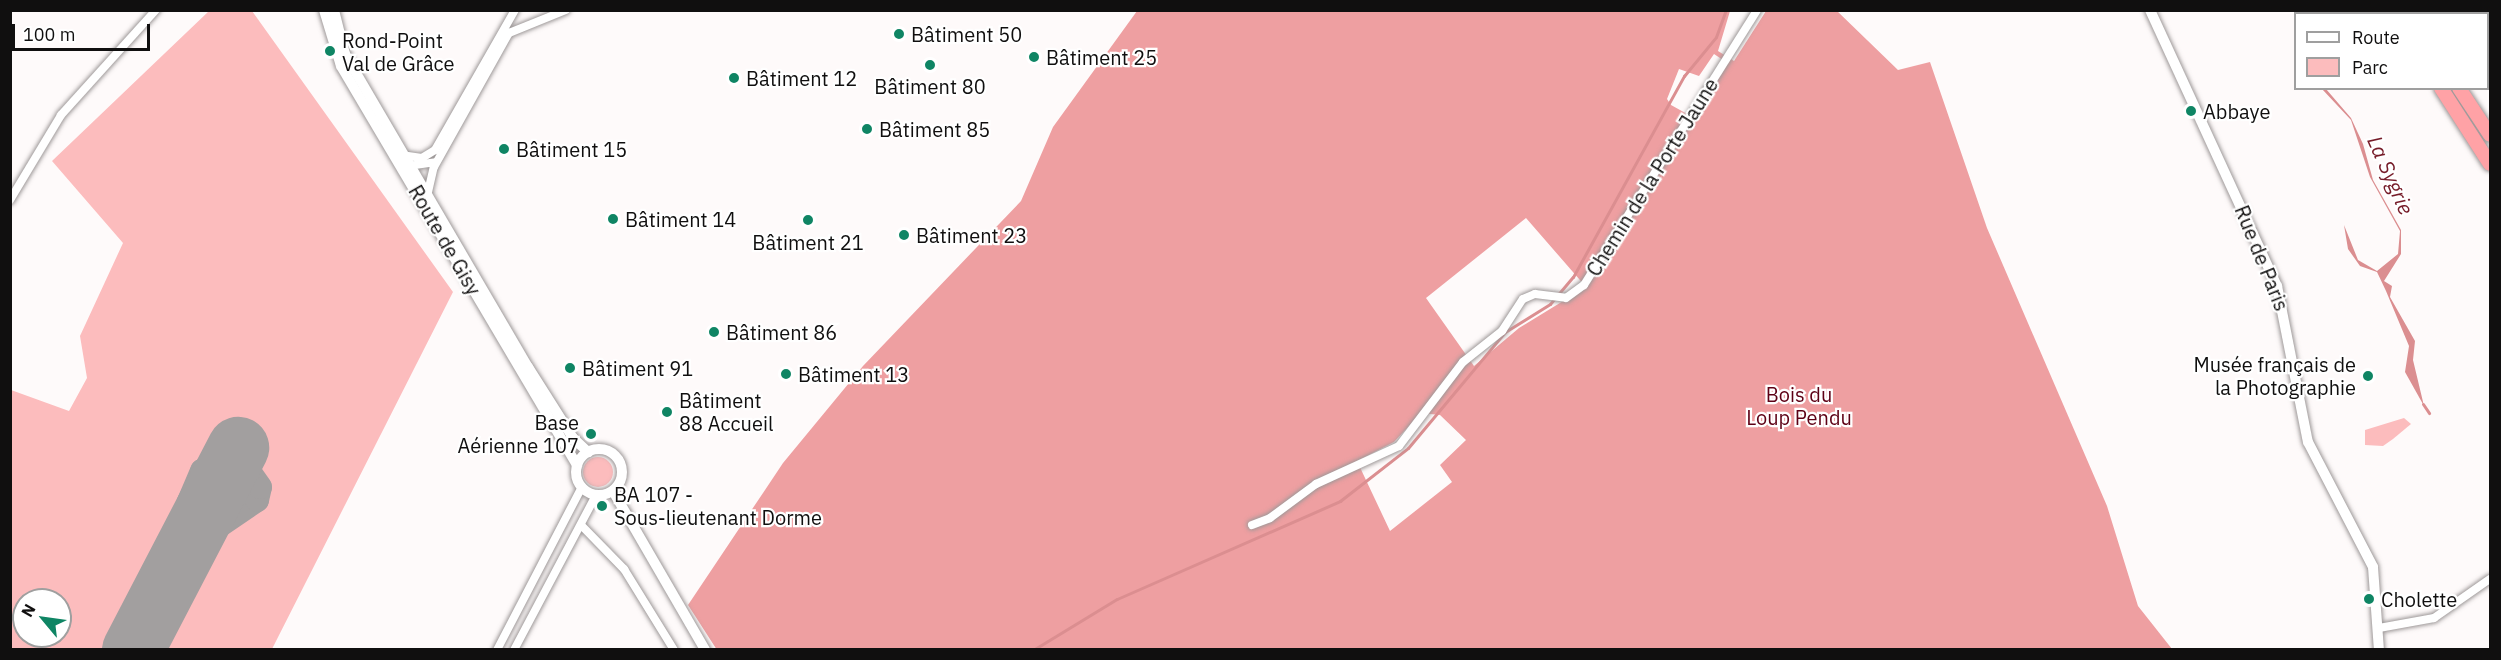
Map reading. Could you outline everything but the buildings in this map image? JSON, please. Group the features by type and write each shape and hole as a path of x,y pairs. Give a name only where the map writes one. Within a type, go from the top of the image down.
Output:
{"highway":[{"path":"2442,90 2490,164"},
{"path":"2460,90 2490,135"}],"street":[{"path":"10,200 62,116 156,10"},
{"name":"Route de Gisy","path":"324,10 341,66 404,159 414,168 528,367 573,438 588,452"},
{"name":"Route de Gisy","path":"334,10 345,54 577,465"},
{"path":"404,159 422,158 435,150 515,10"},
{"path":"428,192 436,162 509,33 566,10"},
{"name":"Chemin de la Porte Jaune","path":"1252,525 1270,518 1316,484 1399,446 1463,362 1502,331 1523,299 1557,298 1584,285 1756,10"},
{"name":"Rue de Paris","path":"2150,10 2277,286 2299,412 2308,441 2367,548 2377,585 2379,650"},
{"path":"414,168 436,162"},
{"path":"497,650 582,487 577,465 588,452 606,450 618,458 622,473 613,491"},
{"path":"582,487 596,495 613,491"},
{"path":"613,491 705,650"},
{"path":"514,650 596,495"},
{"path":"581,525 624,569 674,650"},
{"path":"2379,628 2434,618 2490,579"}],"green space":[{"name":"Bois du Loup Pendu","path":"1836,10 1898,70 1930,62 1987,228 2107,506 2138,606 2172,649 717,650 688,605 783,463 863,366 1021,201 1053,127 1137,11 1730,11 1718,51 1734,61 1766,11","holes":["1714,54 1723,60 1689,115 1671,105 1667,99 1679,69 1699,76","1526,218 1586,287 1519,328 1474,366 1426,298","1421,413 1440,415 1466,440 1440,465 1452,482 1390,531 1357,461 1394,442"]},
{"path":"209,11 252,11 453,292 272,649 11,649 11,390 69,411 87,378 80,336 123,243 52,161"},
{"path":"2404,418 2411,424 2383,446 2365,445 2365,430"},
{"path":"598,457 604,458 612,466 612,478 604,486 598,487 592,486 584,478 583,472 584,466 592,458"}],"shaded area":[{"path":"2323,90 2327,90 2351,118 2363,144 2373,180 2401,230 2401,254 2384,281 2392,286 2390,297 2415,341 2413,360 2424,406 2405,372 2409,346 2377,272 2360,266 2348,249 2344,225 2358,260 2377,271 2398,254 2400,231 2370,177 2351,120"}],"waterway":[{"path":"1033,650 1117,599 1340,501 1408,448 1505,332 1550,304 1573,277 1684,76 1716,37 1726,10"},
{"name":"La Sygrie","path":"2423,404 2429,413"}],"taxiway":[{"path":"185,549 257,500 260,487 249,471 220,464 202,471 189,502 198,524"}],"runway":[{"path":"133,650 238,448"}],"place":[{"name":"Bâtiment 50","path":"899,34"},
{"name":"Rond-Point Val de Grâce","path":"330,51"},
{"name":"Bâtiment 25","path":"1034,57"},
{"name":"Bâtiment 80","path":"930,65"},
{"name":"Bâtiment 12","path":"734,78"},
{"name":"Abbaye","path":"2191,111"},
{"name":"Bâtiment 85","path":"867,129"},
{"name":"Bâtiment 15","path":"504,149"},
{"name":"Bâtiment 14","path":"613,219"},
{"name":"Bâtiment 21","path":"808,220"},
{"name":"Bâtiment 23","path":"904,235"},
{"name":"Bâtiment 86","path":"714,332"},
{"name":"Bâtiment 91","path":"570,368"},
{"name":"Bâtiment 13","path":"786,374"},
{"name":"Musée français de la Photographie","path":"2368,376"},
{"name":"Bâtiment 88 Accueil","path":"667,412"},
{"name":"Base Aérienne 107","path":"591,434"},
{"name":"BA 107 - Sous-lieutenant Dorme","path":"602,506"},
{"name":"Cholette","path":"2369,599"}]}
